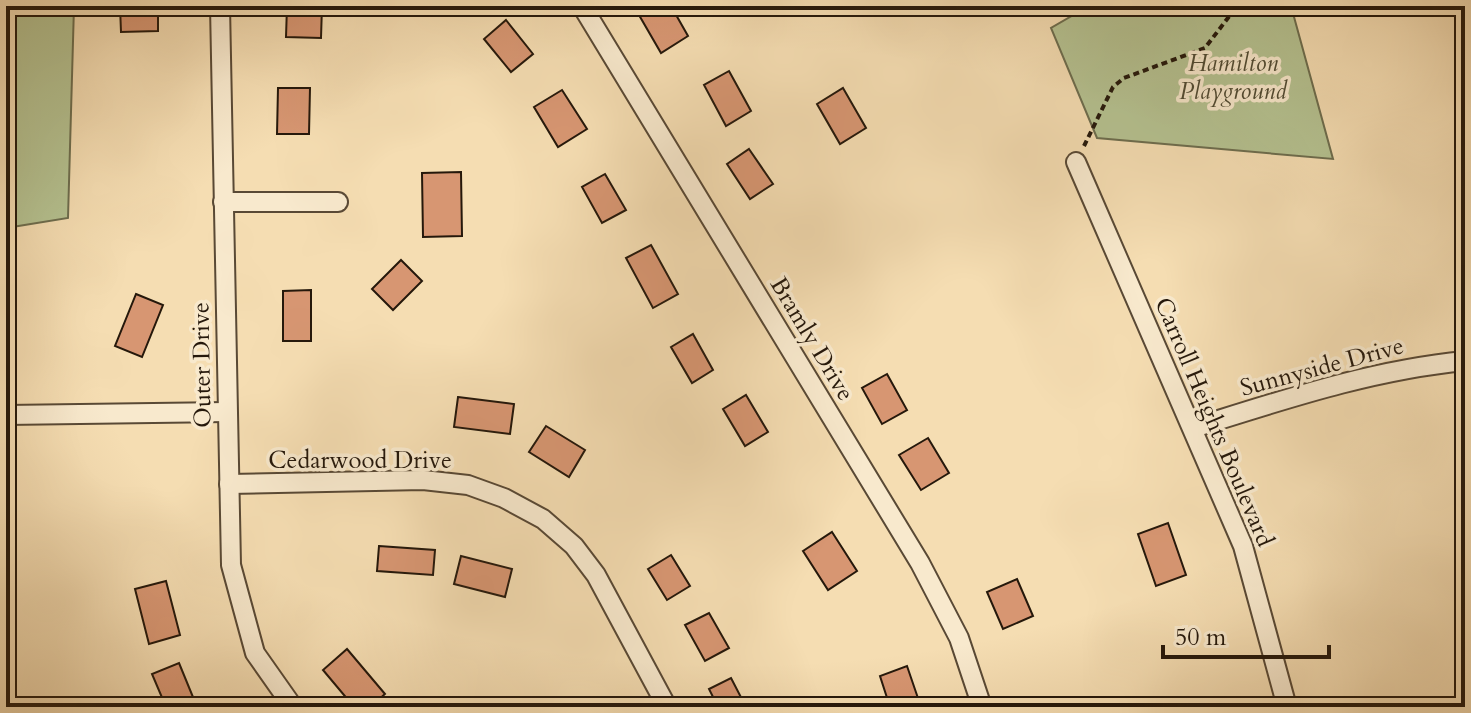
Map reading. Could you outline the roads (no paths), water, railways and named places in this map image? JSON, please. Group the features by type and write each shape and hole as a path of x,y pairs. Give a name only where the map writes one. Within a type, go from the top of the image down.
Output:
{"street":[{"name":"Outer Drive","path":"220,6 231,565 241,611 255,653 293,707"},
{"name":"Bramly Drive","path":"582,6 920,563 959,638 982,707"},
{"name":"Carroll Heights Boulevard","path":"1076,162 1243,546 1287,707"},
{"path":"223,202 338,202"},
{"name":"Sunnyside Drive","path":"1193,428 1344,381 1422,365 1465,361"},
{"path":"6,415 227,412"},
{"name":"Cedarwood Drive","path":"229,484 423,480 468,485 504,498 543,519 574,546 589,565 667,707"}],"park label":[{"name":"Hamilton Playground","path":"1233,77"}]}
